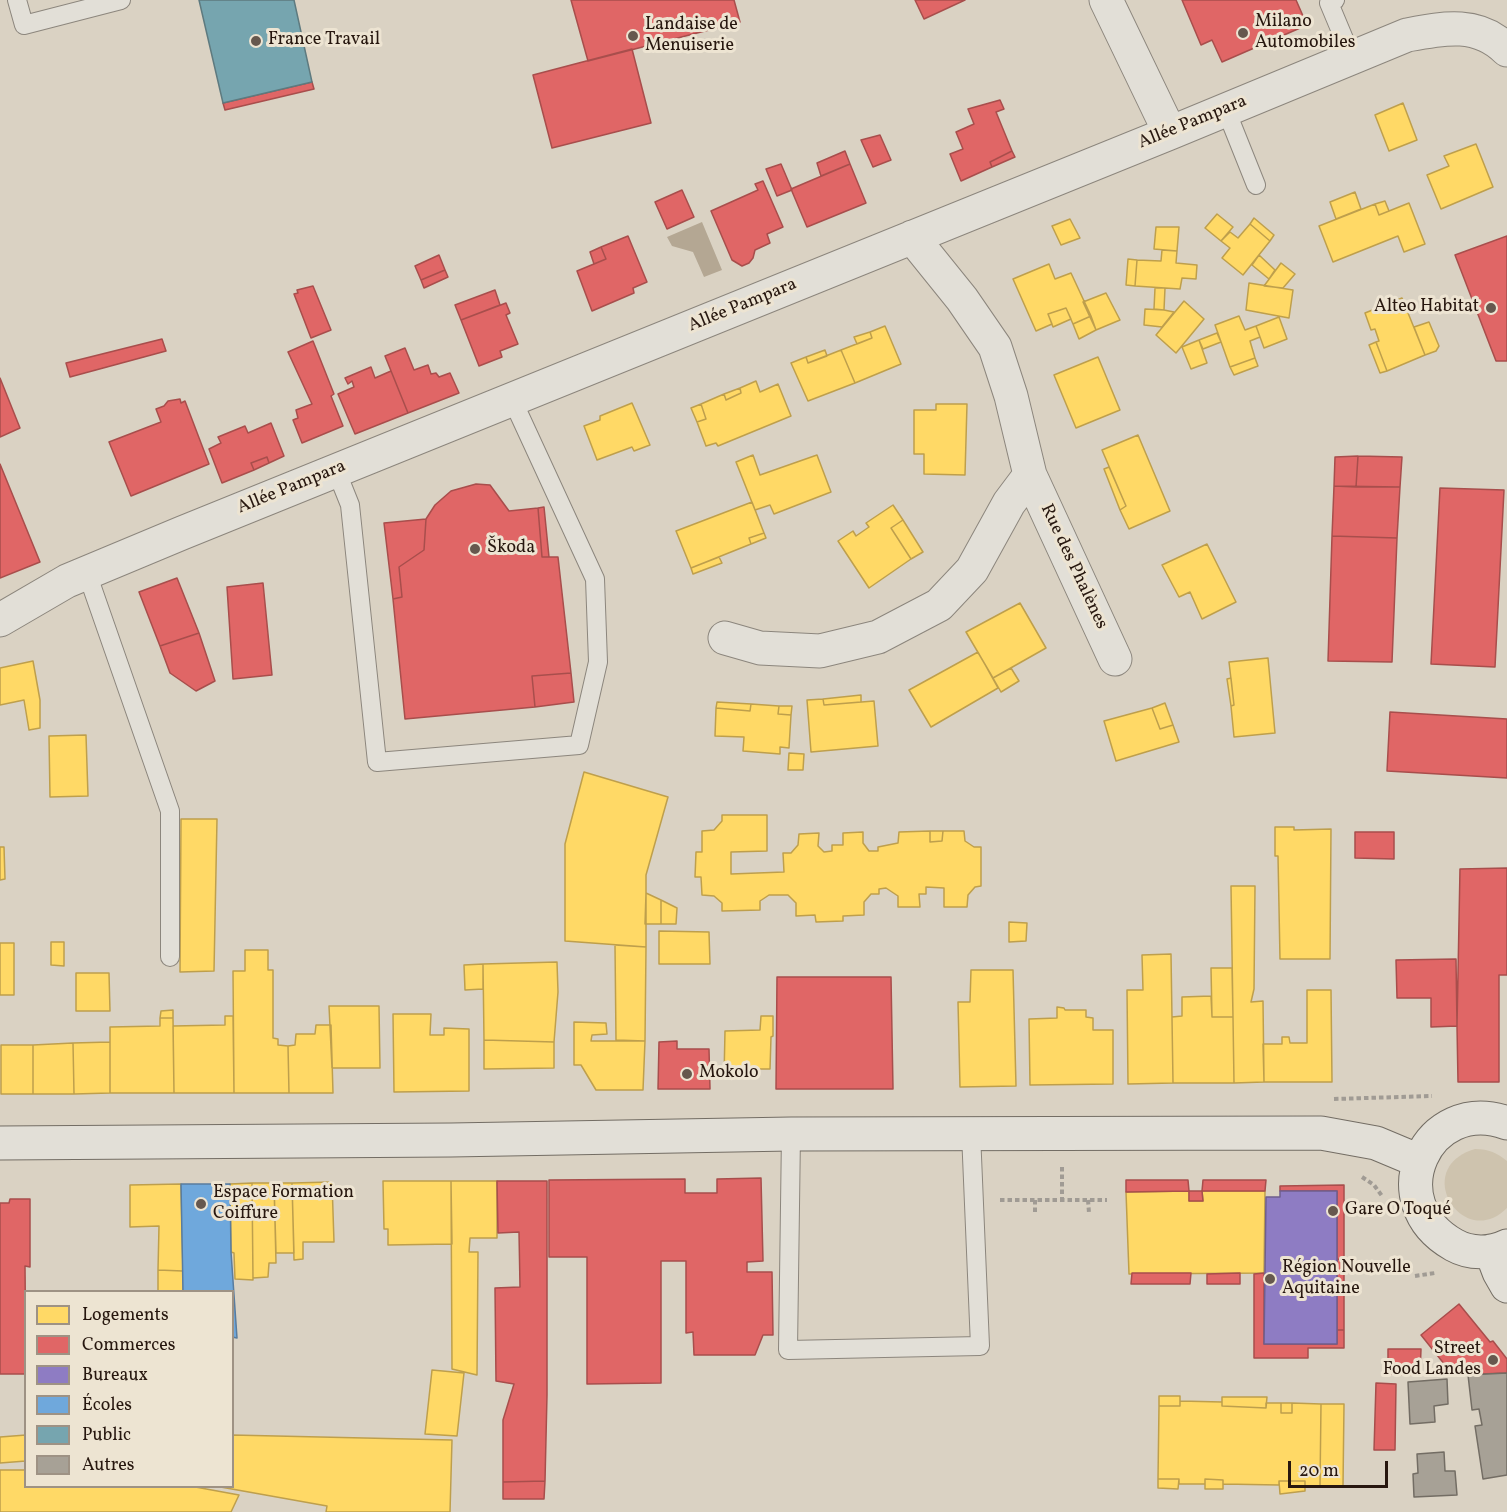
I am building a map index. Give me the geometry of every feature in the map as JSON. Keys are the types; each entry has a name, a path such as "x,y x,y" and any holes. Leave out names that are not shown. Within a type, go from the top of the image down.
{"street":[{"path":"1106,0 1170,133"},
{"name":"Allée Pampara","path":"0,620 87,573 1407,35 1433,30 1465,28 1501,44"},
{"name":"Rue des Phalènes","path":"912,237 962,299 995,347 1011,396 1030,475 1115,659"},
{"name":"Rue des Phalènes","path":"725,638 760,648 820,651 878,637 939,605 972,570 1009,503 1030,475"},
{"path":"1507,1123 1484,1118 1464,1120 1444,1129 1429,1143 1419,1161 1415,1182 1417,1203 1426,1222 1440,1238 1459,1248 1479,1252 1499,1249 1499,1272 1507,1286"},
{"path":"0,1143 791,1134 1321,1133 1376,1143 1419,1161"}],"lane":[{"path":"17,0 24,26 120,0"},
{"path":"1335,0 1329,3 1352,58"},
{"path":"1226,110 1256,185"},
{"path":"336,470 350,505 377,762 579,745 598,662 595,579 512,399"},
{"path":"87,573 170,811 170,957"},
{"path":"791,1134 788,1350 980,1346 971,1133"}],"path":[{"path":"1346,1099 1360,1098"},
{"path":"1062,1166 1062,1199"},
{"path":"1357,1174 1374,1185 1383,1197"},
{"path":"1000,1200 1107,1200"},
{"path":"1035,1200 1035,1212"},
{"path":"1088,1200 1089,1212"}],"shaded area":[{"path":"702,222 722,270 704,277 693,252 672,246 667,237"},
{"path":"1475,1149 1493,1152 1507,1161 1507,1208 1490,1219 1474,1220 1460,1214 1450,1202 1445,1188 1446,1172 1456,1159"}],"building: Logements":[{"path":"1403,103 1417,140 1389,151 1375,115"},
{"path":"1476,144 1493,187 1441,209 1427,175 1449,166 1444,156"},
{"path":"1355,192 1361,209 1336,219 1330,202"},
{"path":"1385,201 1389,211 1379,215 1375,204"},
{"path":"1409,203 1425,244 1404,252 1398,236 1333,262 1319,226 1375,204 1379,215"},
{"path":"1217,214 1233,227 1221,241 1205,228"},
{"path":"1254,218 1274,235 1270,241 1250,224"},
{"path":"1070,219 1080,238 1061,245 1052,226"},
{"path":"1250,224 1270,241 1243,275 1222,258 1230,248 1221,241 1230,232 1238,238"},
{"path":"1156,227 1179,227 1177,251 1154,249"},
{"path":"1162,250 1177,251 1176,263 1197,265 1196,279 1182,278 1180,289 1135,286 1137,260 1161,261"},
{"path":"1259,255 1275,270 1269,279 1252,265"},
{"path":"1128,259 1137,260 1135,286 1126,285"},
{"path":"1281,263 1295,274 1283,288 1264,286"},
{"path":"1049,264 1055,279 1071,273 1091,316 1073,324 1066,308 1048,314 1052,324 1036,331 1013,279"},
{"path":"1249,283 1293,290 1289,318 1246,310"},
{"path":"1155,288 1165,288 1164,310 1154,309"},
{"path":"1106,293 1120,320 1096,330 1083,302"},
{"path":"1402,298 1425,355 1387,371 1376,342 1379,341 1375,329 1371,330 1365,313"},
{"path":"1184,301 1204,319 1176,353 1156,335"},
{"path":"1066,308 1071,319 1053,327 1048,314"},
{"path":"1145,309 1174,312 1162,327 1144,325"},
{"path":"1091,316 1096,330 1079,339 1073,324"},
{"path":"1239,316 1245,330 1256,326 1260,337 1250,341 1255,358 1230,367 1215,325"},
{"path":"1279,317 1287,339 1264,348 1256,326"},
{"path":"1429,322 1439,346 1436,351 1425,355 1414,327"},
{"path":"885,326 901,364 855,383 841,350 872,338 870,332"},
{"path":"870,332 872,338 857,344 854,337"},
{"path":"1217,333 1221,342 1203,349 1199,340"},
{"path":"1199,340 1207,363 1191,369 1182,347"},
{"path":"1376,342 1387,371 1380,373 1369,345"},
{"path":"825,350 827,356 808,363 806,357"},
{"path":"841,350 855,383 808,401 791,363 806,357 808,363"},
{"path":"1098,357 1120,410 1076,428 1054,375"},
{"path":"1255,358 1258,366 1234,375 1230,367"},
{"path":"756,381 760,392 778,384 791,416 718,446 716,443 706,446 697,422 706,419 701,404 724,394 726,400 741,393 740,388"},
{"path":"740,388 741,393 726,400 724,394"},
{"path":"632,403 650,445 634,451 632,447 597,460 584,426 600,420 600,416"},
{"path":"701,404 706,419 697,422 691,408"},
{"path":"936,404 967,404 965,475 924,474 924,454 914,454 914,410 936,410"},
{"path":"1138,435 1170,511 1129,529 1120,510 1126,506 1102,450"},
{"path":"753,455 760,475 817,455 831,492 774,514 770,505 755,510 736,462"},
{"path":"1109,467 1126,506 1120,510 1104,469"},
{"path":"752,502 764,533 749,538 751,544 691,568 676,531"},
{"path":"893,505 903,520 891,528 911,559 869,588 838,541 853,531 856,536 869,527 866,523"},
{"path":"903,520 923,552 911,559 891,528"},
{"path":"764,533 766,538 751,544 749,538"},
{"path":"1207,544 1236,602 1202,619 1190,592 1179,597 1162,565"},
{"path":"719,557 722,563 693,574 691,568"},
{"path":"1020,603 1046,648 993,678 966,632"},
{"path":"978,652 998,688 931,727 909,690"},
{"path":"1268,658 1275,733 1234,737 1231,706 1234,705 1229,662"},
{"path":"33,661 40,700 40,728 29,730 24,700 0,705 0,668"},
{"path":"1011,668 1019,681 1001,692 993,678"},
{"path":"1231,678 1234,705 1231,706 1227,679"},
{"path":"861,695 861,702 824,705 823,699"},
{"path":"823,699 824,705 874,701 878,746 811,752 807,700"},
{"path":"717,702 751,704 750,711 716,708"},
{"path":"1165,703 1173,725 1160,729 1152,708"},
{"path":"751,704 779,706 778,714 791,715 789,748 780,747 780,754 743,751 744,737 715,736 716,708 750,711"},
{"path":"779,706 792,706 791,715 778,714"},
{"path":"1152,708 1160,729 1173,725 1179,742 1116,761 1104,721"},
{"path":"86,735 88,796 50,797 49,736"},
{"path":"789,753 804,754 803,770 788,770"},
{"path":"584,772 668,797 646,875 646,947 565,941 565,844"},
{"path":"722,815 767,815 767,851 731,852 731,874 784,872 783,853 791,853 798,845 799,834 819,833 818,846 824,852 832,851 832,845 843,845 843,833 863,832 863,843 869,851 878,851 878,847 898,843 899,832 930,831 930,842 942,841 943,831 964,831 965,841 974,847 981,847 981,886 975,887 968,895 967,907 944,907 944,888 926,887 926,894 919,894 920,907 898,907 898,896 886,888 879,889 879,894 871,894 864,902 864,915 843,916 843,921 816,922 815,915 796,916 796,903 788,895 769,895 760,901 760,910 722,911 722,903 714,896 702,895 701,877 695,877 696,852 702,852 702,831 714,830 722,821"},
{"path":"181,819 217,819 214,971 180,972"},
{"path":"1275,827 1294,827 1294,830 1331,829 1330,959 1280,959 1278,856 1275,856"},
{"path":"930,831 943,831 942,841 930,842"},
{"path":"0,847 4,847 5,879 0,880"},
{"path":"1231,886 1255,886 1254,989 1251,1002 1263,1001 1264,1082 1234,1083"},
{"path":"646,893 661,900 661,924 645,924"},
{"path":"661,900 677,908 676,924 661,924"},
{"path":"1009,922 1027,923 1026,941 1009,942"},
{"path":"659,931 709,932 710,964 659,964"},
{"path":"51,942 64,942 64,966 51,965"},
{"path":"0,943 14,943 14,995 0,995"},
{"path":"615,945 646,947 645,1041 616,1040"},
{"path":"245,950 268,950 268,970 273,970 273,1038 278,1039 278,1045 288,1046 289,1093 234,1093 233,971 245,971"},
{"path":"1171,954 1173,1083 1128,1084 1127,990 1143,990 1142,955"},
{"path":"557,962 558,992 554,1042 484,1040 483,964"},
{"path":"483,964 483,989 465,990 464,965"},
{"path":"1211,968 1232,968 1233,1017 1212,1017"},
{"path":"971,970 1013,970 1016,1086 960,1087 958,1002 970,1002"},
{"path":"76,973 109,973 110,1011 76,1011"},
{"path":"1307,990 1331,990 1332,1082 1264,1082 1263,1044 1282,1044 1282,1037 1289,1037 1290,1043 1307,1043"},
{"path":"1211,996 1212,1017 1233,1017 1234,1083 1173,1083 1172,1017 1182,1016 1182,997"},
{"path":"329,1006 379,1006 380,1068 332,1068"},
{"path":"1057,1007 1065,1010 1086,1010 1086,1017 1093,1018 1093,1030 1113,1030 1113,1084 1030,1085 1029,1019 1057,1018"},
{"path":"173,1010 173,1018 160,1018 161,1011"},
{"path":"393,1014 431,1014 430,1035 444,1035 444,1028 469,1029 469,1091 394,1092"},
{"path":"225,1016 233,1016 234,1093 174,1093 173,1026 225,1025"},
{"path":"761,1016 773,1016 770,1069 747,1069 747,1076 724,1077 725,1031 760,1030"},
{"path":"160,1018 173,1018 174,1093 110,1093 110,1027 160,1026"},
{"path":"574,1022 606,1023 607,1034 592,1035 591,1041 645,1041 643,1090 596,1090 581,1065 574,1065"},
{"path":"316,1025 331,1025 333,1093 289,1093 288,1046 295,1045 296,1034 315,1034"},
{"path":"484,1040 554,1042 554,1068 484,1069"},
{"path":"110,1042 110,1093 74,1094 73,1043"},
{"path":"73,1043 74,1094 33,1094 33,1045"},
{"path":"1,1045 33,1045 33,1094 1,1094"},
{"path":"383,1181 451,1181 452,1244 388,1245 388,1229 384,1229"},
{"path":"451,1181 497,1181 497,1238 470,1238 469,1252 478,1252 477,1375 452,1369"},
{"path":"332,1182 334,1242 303,1242 303,1259 294,1260 292,1183"},
{"path":"252,1183 274,1183 276,1263 269,1263 268,1277 253,1278"},
{"path":"252,1183 253,1280 235,1279 234,1253 231,1252 230,1184"},
{"path":"274,1183 292,1183 294,1253 276,1253"},
{"path":"181,1184 183,1271 158,1270 159,1226 130,1227 130,1185"},
{"path":"1189,1191 1189,1201 1203,1201 1202,1191 1265,1191 1264,1273 1129,1274 1126,1192"},
{"path":"158,1270 183,1271 183,1290 158,1290"},
{"path":"432,1370 464,1373 457,1436 425,1434"},
{"path":"1159,1396 1180,1396 1180,1406 1159,1406"},
{"path":"1222,1397 1267,1397 1266,1408 1222,1406"},
{"path":"1180,1401 1222,1402 1222,1406 1266,1408 1266,1403 1281,1403 1281,1413 1292,1413 1292,1403 1321,1404 1320,1486 1305,1486 1305,1481 1279,1481 1279,1485 1223,1484 1223,1480 1205,1479 1205,1484 1179,1484 1179,1479 1158,1479 1159,1406 1180,1406"},
{"path":"1281,1403 1292,1403 1292,1413 1281,1413"},
{"path":"1321,1404 1344,1404 1343,1486 1320,1486"},
{"path":"24,1435 24,1461 0,1463 0,1437"},
{"path":"234,1435 452,1440 450,1512 326,1512 327,1506 226,1488 234,1488"},
{"path":"0,1470 24,1470 24,1488 201,1488 239,1495 231,1512 0,1512"},
{"path":"1158,1479 1179,1479 1178,1489 1158,1488"},
{"path":"1205,1479 1223,1480 1223,1489 1205,1489"},
{"path":"1279,1481 1305,1481 1305,1491 1280,1494"}],"building: Commerces":[{"name":"Landaise de Menuiserie","path":"571,0 734,0 740,22 588,61"},
{"path":"915,0 965,0 924,19"},
{"name":"Milano Automobiles","path":"1182,0 1296,0 1307,25 1222,62 1212,40 1201,45"},
{"path":"632,49 651,123 552,148 533,75"},
{"path":"312,82 314,89 225,110 223,103"},
{"path":"1000,100 1004,109 996,112 1012,151 990,162 992,167 961,181 950,154 963,149 956,132 974,124 968,109"},
{"path":"880,135 891,160 873,167 861,140"},
{"path":"845,151 850,164 821,176 817,163"},
{"path":"1012,151 1015,157 992,167 990,162"},
{"path":"781,164 792,190 777,196 766,169"},
{"path":"850,164 866,203 807,227 791,189"},
{"path":"763,181 783,227 767,234 770,243 755,250 749,263 742,266 732,260 711,211 758,190 755,184"},
{"path":"682,190 694,217 667,229 655,202"},
{"path":"628,236 647,282 633,288 634,293 592,311 577,271 606,259 601,247"},
{"name":"Alteo Habitat","path":"1507,236 1507,361 1496,361 1455,255"},
{"path":"601,247 606,259 594,264 590,252"},
{"path":"439,255 445,270 421,280 415,266"},
{"path":"445,270 448,277 424,288 421,280"},
{"path":"313,286 331,330 311,338 294,294 298,293 297,290"},
{"path":"495,290 500,305 461,320 455,305"},
{"path":"506,303 510,313 506,315 518,344 500,351 502,357 479,366 461,320"},
{"path":"162,339 166,351 70,377 66,363"},
{"path":"313,341 334,394 331,396 343,426 302,443 293,420 298,418 296,410 312,404 288,352"},
{"path":"405,348 414,370 428,365 431,374 436,373 439,377 450,373 459,393 408,413 385,356"},
{"path":"371,367 375,378 391,371 408,413 355,434 338,394 354,387 352,381 348,384 345,378"},
{"path":"0,378 20,428 0,437"},
{"path":"180,399 181,403 185,401 209,464 131,496 109,442 161,422 156,409 164,406 168,401"},
{"path":"271,423 284,456 269,463 267,457 251,463 254,470 222,483 209,449 221,443 218,437 245,426 248,433"},
{"path":"1358,456 1402,457 1400,487 1356,487"},
{"path":"1358,456 1356,487 1334,486 1335,457"},
{"path":"267,457 269,463 254,470 251,463"},
{"path":"0,464 40,562 0,578"},
{"path":"476,484 490,485 509,511 538,508 542,557 558,557 571,673 532,676 535,707 405,719 393,599 402,597 399,567 424,550 426,519 435,505 451,491"},
{"path":"1334,486 1400,487 1397,538 1332,536"},
{"path":"1440,488 1504,490 1495,667 1431,664"},
{"path":"544,507 549,557 542,557 538,508"},
{"path":"426,519 424,550 399,567 402,597 393,599 384,523"},
{"path":"1332,536 1397,538 1392,662 1328,661"},
{"path":"177,578 199,633 160,646 139,592"},
{"path":"263,583 272,675 233,679 227,587"},
{"path":"199,633 215,681 196,691 170,673 160,646"},
{"path":"571,673 574,702 535,707 532,676"},
{"path":"1390,712 1507,719 1507,778 1387,771"},
{"path":"1355,832 1394,832 1394,859 1355,858"},
{"path":"1507,868 1507,975 1499,975 1499,1082 1458,1082 1460,869"},
{"path":"1456,959 1457,1026 1431,1027 1431,998 1397,998 1396,960"},
{"path":"777,977 891,977 893,1089 776,1089"},
{"path":"677,1041 677,1049 709,1049 710,1089 658,1089 659,1042"},
{"path":"761,1178 763,1261 747,1262 747,1272 772,1272 773,1335 763,1335 755,1355 694,1355 693,1332 686,1333 686,1261 661,1261 661,1383 587,1384 587,1257 549,1257 549,1180 685,1179 685,1193 717,1193 717,1179"},
{"path":"1126,1180 1188,1180 1189,1191 1126,1192"},
{"path":"1203,1180 1266,1180 1265,1191 1202,1191"},
{"path":"497,1181 547,1181 545,1481 503,1482 503,1420 514,1384 496,1381 495,1288 520,1287 519,1232 498,1233"},
{"path":"1344,1185 1344,1260 1337,1259 1337,1191 1280,1191 1280,1186"},
{"path":"1189,1191 1202,1191 1203,1201 1189,1201"},
{"path":"10,1199 30,1199 30,1267 25,1266 24,1290 24,1374 0,1374 0,1203 9,1203"},
{"path":"1337,1259 1344,1260 1344,1288 1337,1288"},
{"path":"1132,1273 1191,1273 1190,1284 1131,1284"},
{"path":"1240,1273 1240,1284 1207,1284 1207,1274"},
{"path":"1264,1273 1264,1344 1337,1344 1337,1330 1344,1330 1344,1348 1308,1348 1308,1358 1254,1358 1254,1274"},
{"path":"1337,1288 1344,1288 1344,1330 1337,1330"},
{"path":"1459,1304 1507,1359 1507,1373 1453,1375 1421,1335"},
{"path":"1388,1349 1421,1349 1420,1375 1388,1374"},
{"path":"1376,1383 1396,1384 1395,1450 1374,1450"},
{"path":"545,1481 544,1499 503,1499 503,1482"}],"building: Bureaux":[{"path":"1280,1191 1337,1191 1337,1344 1264,1344 1266,1197 1280,1197"}],"building: Écoles":[{"path":"181,1184 230,1184 234,1290 183,1290"},
{"path":"234,1295 237,1338 234,1337"}],"building: Public":[{"name":"France Travail","path":"199,0 294,0 312,82 223,103"}],"building: Autres":[{"path":"1507,1373 1507,1475 1483,1479 1475,1426 1482,1425 1479,1409 1472,1410 1468,1375"},
{"path":"1447,1379 1448,1404 1434,1406 1435,1422 1410,1424 1408,1382"},
{"path":"1444,1452 1445,1471 1455,1471 1457,1495 1414,1497 1413,1474 1418,1473 1417,1454"}],"place":[{"name":"Milano Automobiles","path":"1243,33"},
{"name":"Landaise de Menuiserie","path":"633,36"},
{"name":"France Travail","path":"256,41"},
{"name":"Alteo Habitat","path":"1491,308"},
{"name":"Škoda","path":"475,549"},
{"name":"Mokolo","path":"687,1074"},
{"name":"Espace Formation Coiffure","path":"201,1204"},
{"name":"Gare O Toqué","path":"1333,1211"},
{"name":"Région Nouvelle Aquitaine","path":"1270,1279"},
{"name":"Street Food Landes","path":"1493,1360"}]}
